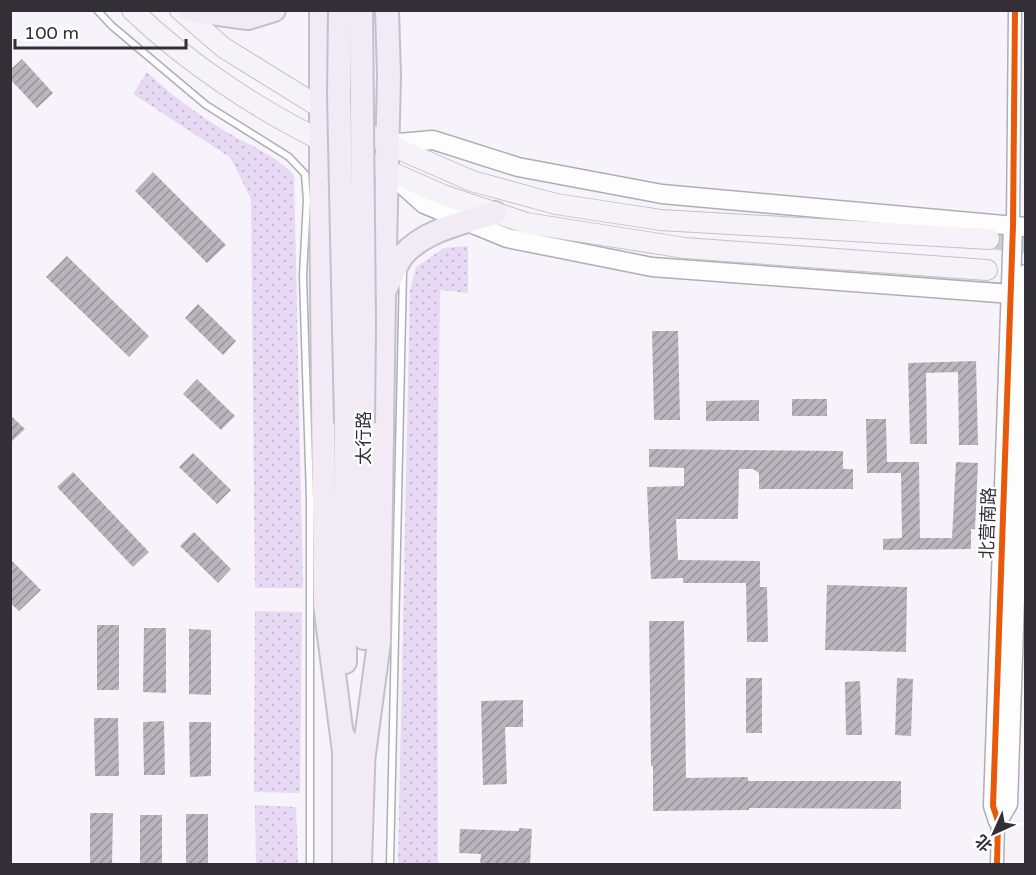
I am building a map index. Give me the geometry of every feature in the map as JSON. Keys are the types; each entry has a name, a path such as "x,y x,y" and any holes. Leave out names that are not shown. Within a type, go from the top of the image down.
{"highway":[{"path":"189,10 248,18 270,12"},
{"path":"321,10 326,604 354,753"},
{"name":"太行路","path":"340,10 339,94 355,423 354,753 360,864"},
{"name":"太行路","path":"355,423 364,325 361,10"},
{"path":"354,753 379,642 389,75 387,10"},
{"path":"384,292 403,255 422,240 448,227 495,213"},
{"name":"太行路","path":"344,864 354,753"}],"main road":[{"path":"132,10 210,74 266,111 321,140 443,195 526,223 685,248 987,270"},
{"path":"180,10 224,48 321,108 387,144 472,181 556,204 661,220 989,239"},
{"path":"387,144 433,140 518,167 662,194 1020,226"},
{"path":"386,170 424,204 507,238 652,267 1020,294"},
{"name":"北营南路","path":"998,821 993,806 1020,294 1020,226"},
{"name":"北营南路","path":"1020,294 1026,274"}],"street":[{"path":"1015,10 1020,226"},
{"path":"997,864 998,821"}],"lane":[{"path":"97,10 112,26 206,105 289,157 305,174 307,200 303,276 310,498 310,864"},
{"path":"227,10 270,12"},
{"path":"390,864 403,255"}],"shaded area":[{"path":"147,72 191,109 278,161 294,175 303,588 255,588 251,199 231,158 133,94"},
{"path":"468,246 468,293 440,290 437,539 438,864 398,864 410,290 416,267 444,248"},
{"path":"255,611 302,612 300,793 254,792"},
{"path":"255,805 296,807 298,864 256,864"}],"building":[{"path":"22,59 53,93 37,108 10,79 10,70"},
{"path":"153,172 226,245 207,263 135,191"},
{"path":"67,256 149,336 129,357 46,277"},
{"path":"198,304 236,341 223,355 185,318"},
{"path":"652,331 678,331 680,420 654,420"},
{"path":"976,361 978,445 959,445 958,372 926,373 927,444 910,444 908,363"},
{"path":"197,379 235,416 221,430 183,394"},
{"path":"792,399 827,399 827,416 792,416"},
{"path":"759,400 759,421 706,421 706,401"},
{"path":"10,415 25,429 10,443"},
{"path":"866,419 886,419 887,462 919,462 920,538 952,538 956,462 978,463 975,529 971,529 971,549 883,550 883,539 902,538 901,473 867,473"},
{"path":"649,449 843,451 843,469 853,469 853,489 759,489 759,473 753,469 739,469 738,519 676,519 678,560 760,561 760,587 767,587 768,642 747,642 746,583 683,583 683,578 651,579 647,487 684,486 684,468 649,467"},
{"path":"193,453 231,490 217,504 179,467"},
{"path":"73,472 149,552 133,567 57,487"},
{"path":"194,532 231,569 218,583 180,546"},
{"path":"10,559 41,590 19,611 10,603"},
{"path":"827,585 907,587 906,652 825,650"},
{"path":"649,621 684,621 686,778 748,777 748,781 901,781 901,809 749,808 749,810 653,811"},
{"path":"97,625 119,625 119,690 97,690"},
{"path":"144,628 166,628 166,693 143,692"},
{"path":"189,629 211,630 211,695 189,694"},
{"path":"746,678 762,678 762,733 746,733"},
{"path":"897,678 913,679 911,736 895,735"},
{"path":"860,681 862,735 846,735 845,682"},
{"path":"523,700 523,727 505,727 507,784 483,785 481,701"},
{"path":"94,718 118,718 119,776 95,776"},
{"path":"164,721 165,775 144,775 143,722"},
{"path":"189,722 211,722 211,776 190,777"},
{"path":"90,813 113,813 112,864 90,864"},
{"path":"186,814 208,814 208,864 186,864"},
{"path":"140,815 162,815 162,864 140,864"},
{"path":"519,828 532,829 530,864 480,864 481,854 459,853 460,829 519,831"}],"tunnel":[{"path":"989,239 1026,243"}],"cycle path":[{"path":"997,864 998,821 993,806 1013,226 1015,10"}]}
